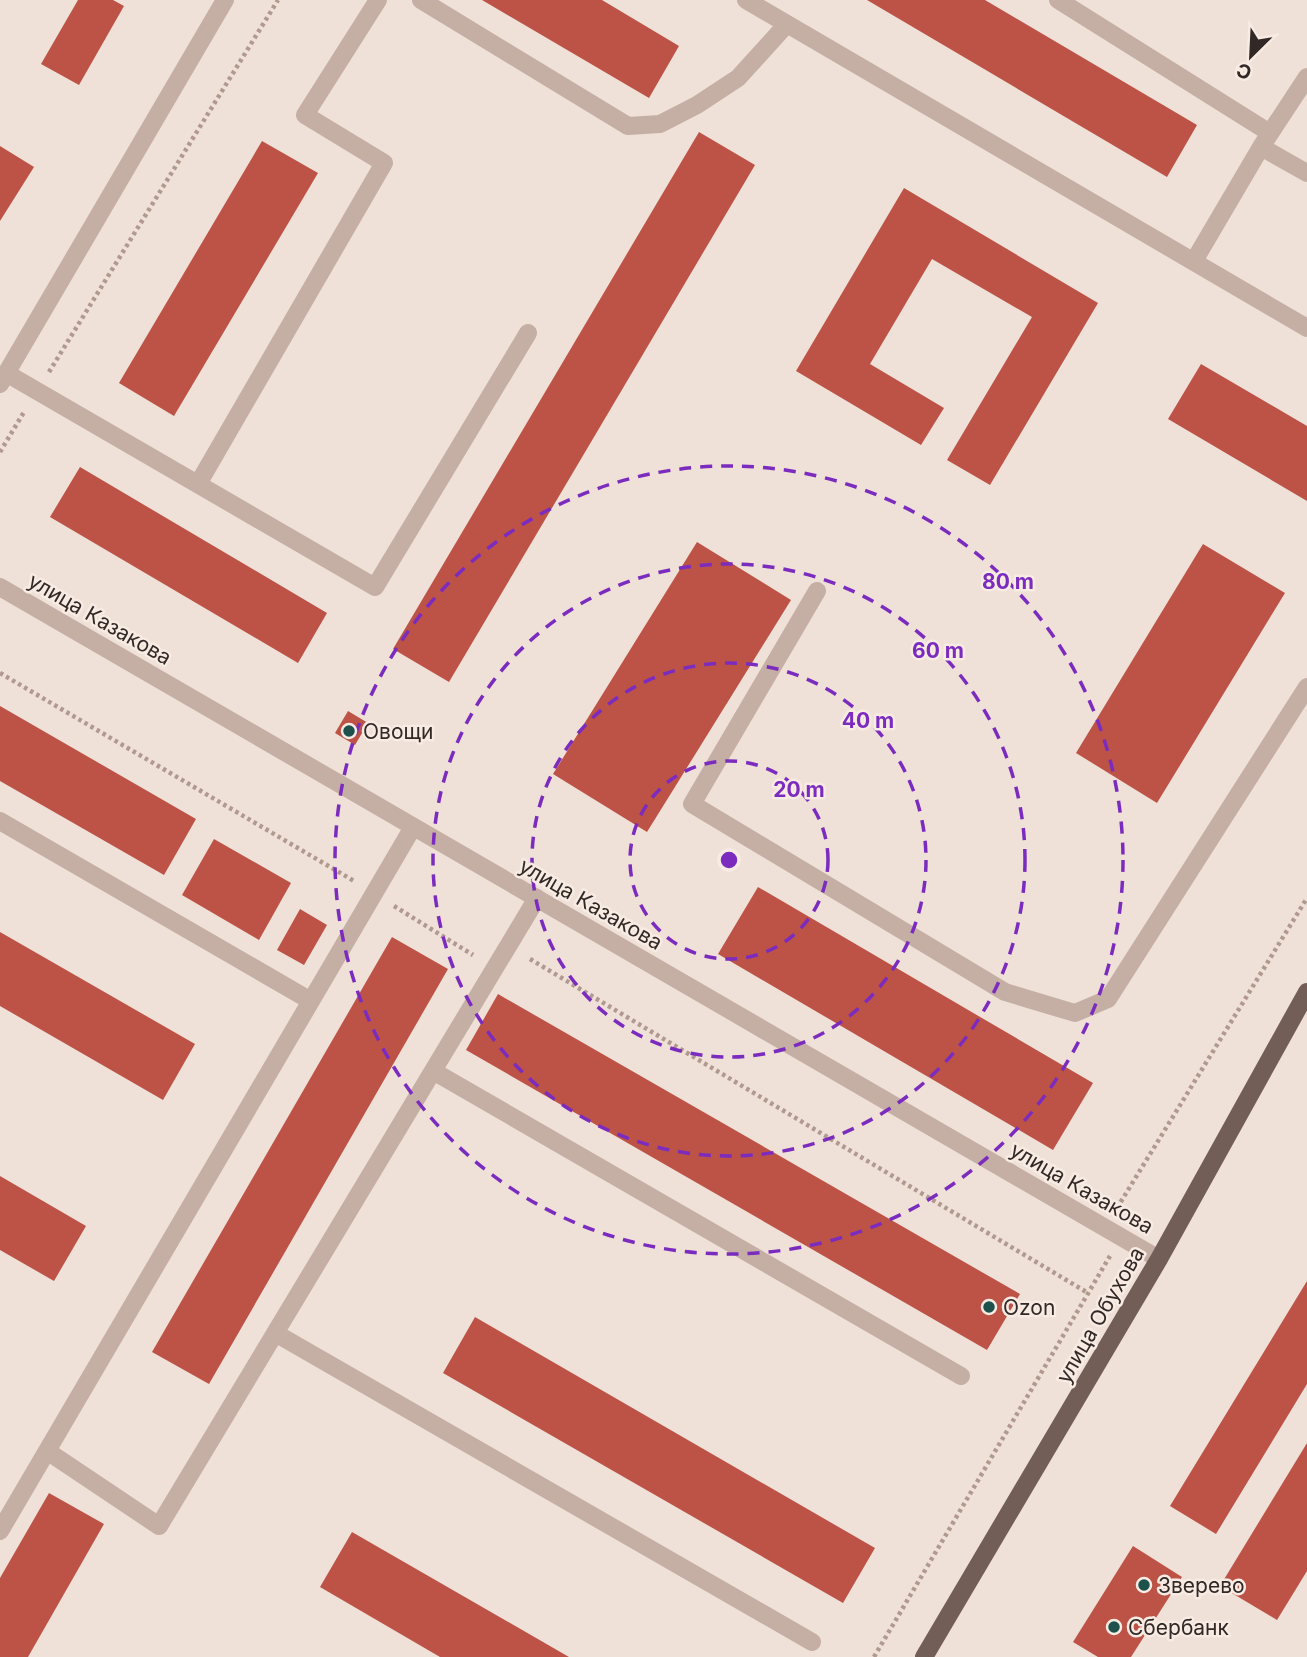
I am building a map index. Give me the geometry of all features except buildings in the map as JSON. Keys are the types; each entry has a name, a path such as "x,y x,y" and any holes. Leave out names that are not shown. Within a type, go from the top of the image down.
{"main road":[{"name":"улица Обухова","path":"924,1657 1159,1259 1307,992"}],"street":[{"path":"225,0 3,378 38,391 375,587 528,333"},
{"path":"198,484 384,163 305,115 378,0"},
{"path":"421,0 628,126 660,124 697,105 738,78 787,24"},
{"path":"746,0 1307,328"},
{"path":"1058,0 1266,140 1307,173"},
{"path":"1194,261 1307,76"},
{"name":"улица Казакова","path":"0,587 1159,1259"},
{"path":"817,591 692,804 1005,992 1075,1013 1108,999 1307,687"},
{"path":"0,821 311,1001"},
{"path":"0,1531 413,827"},
{"path":"47,1451 159,1526 537,898"},
{"path":"433,1071 961,1376"},
{"path":"275,1333 812,1642"}],"path":[{"path":"0,452 278,0"},
{"path":"0,673 374,893 494,969"},
{"path":"874,1657 1088,1293 1113,1232 1307,898"},
{"path":"508,946 1088,1293"}],"place":[{"name":"Овощи","path":"349,731"},
{"name":"Ozon","path":"989,1307"},
{"name":"Зверево","path":"1144,1585"},
{"name":"Сбербанк","path":"1114,1627"}]}
